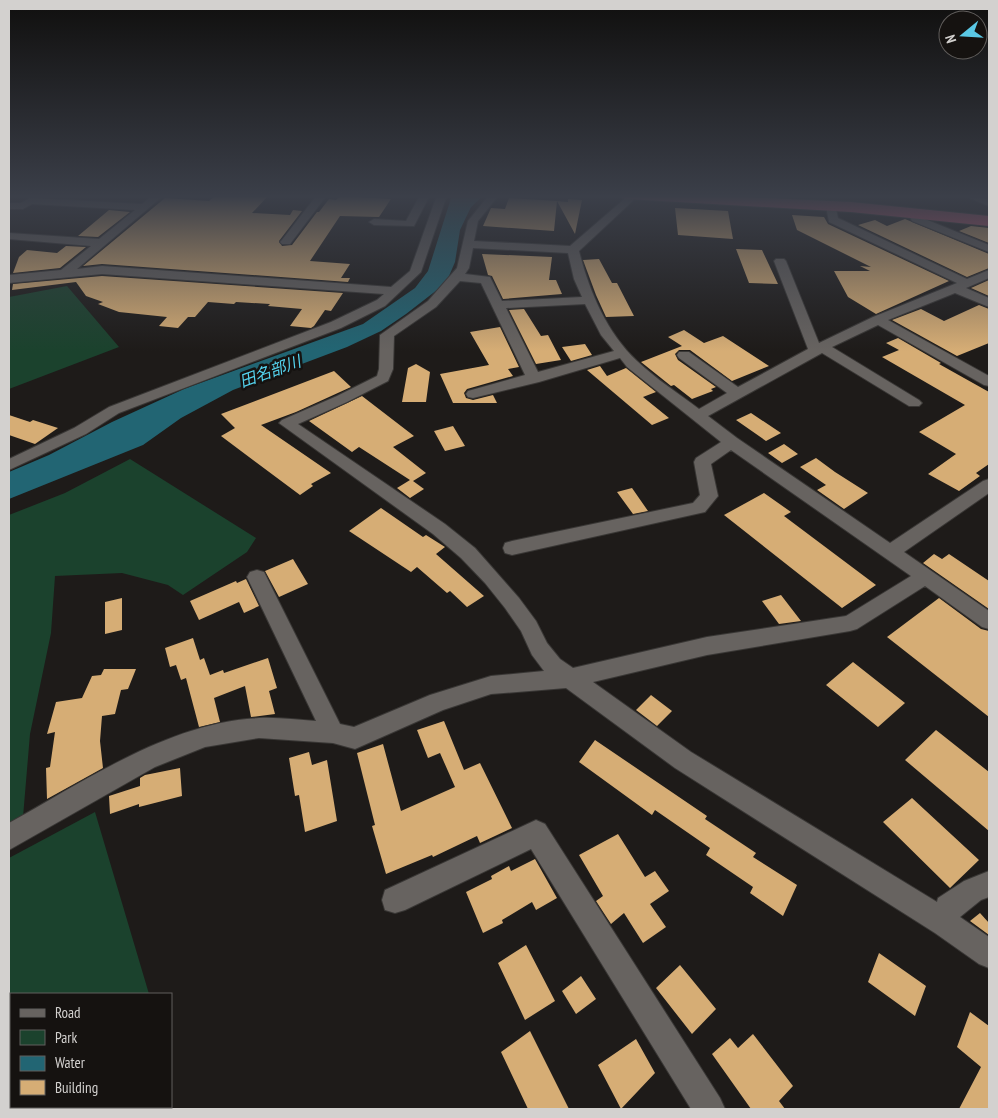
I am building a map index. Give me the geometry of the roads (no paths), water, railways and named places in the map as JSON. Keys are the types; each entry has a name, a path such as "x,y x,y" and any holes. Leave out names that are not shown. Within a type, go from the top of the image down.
{"street":[{"path":"65,272 97,247"},
{"path":"9,465 80,431 114,410 362,313 382,303 414,272 423,247"},
{"path":"467,247 463,268 458,277 432,304 387,336 386,370 383,378 286,423 439,529 468,553 492,578 529,626 538,649 552,664 683,760 945,923 989,954"},
{"path":"524,247 573,250 576,247"},
{"path":"887,247 961,285 989,303"},
{"path":"573,250 580,279 608,335 632,364 732,442 989,621"},
{"path":"780,261 818,349 914,403"},
{"path":"9,279 65,272 102,270 396,291"},
{"path":"697,416 818,349 878,320 989,274"},
{"path":"458,277 486,280 534,379"},
{"path":"497,305 590,300"},
{"path":"878,320 989,382"},
{"path":"474,394 624,353"},
{"path":"684,355 738,394"},
{"path":"512,548 699,508 709,496 702,462 732,442"},
{"path":"888,552 989,485"},
{"path":"257,577 333,733"},
{"path":"9,838 147,759 204,737 259,728 333,733 355,738 438,702 491,685 571,678 707,646 850,623 925,577"},
{"path":"395,900 536,833 710,1109"},
{"path":"945,923 948,908 972,890 989,884"}],"water":[{"name":"田名部川","path":"436,247 457,247 455,262 446,283 381,331 347,347 233,390 181,418 143,445 9,499 9,472 49,455 112,422 184,389 363,324 415,288 428,271"}]}
